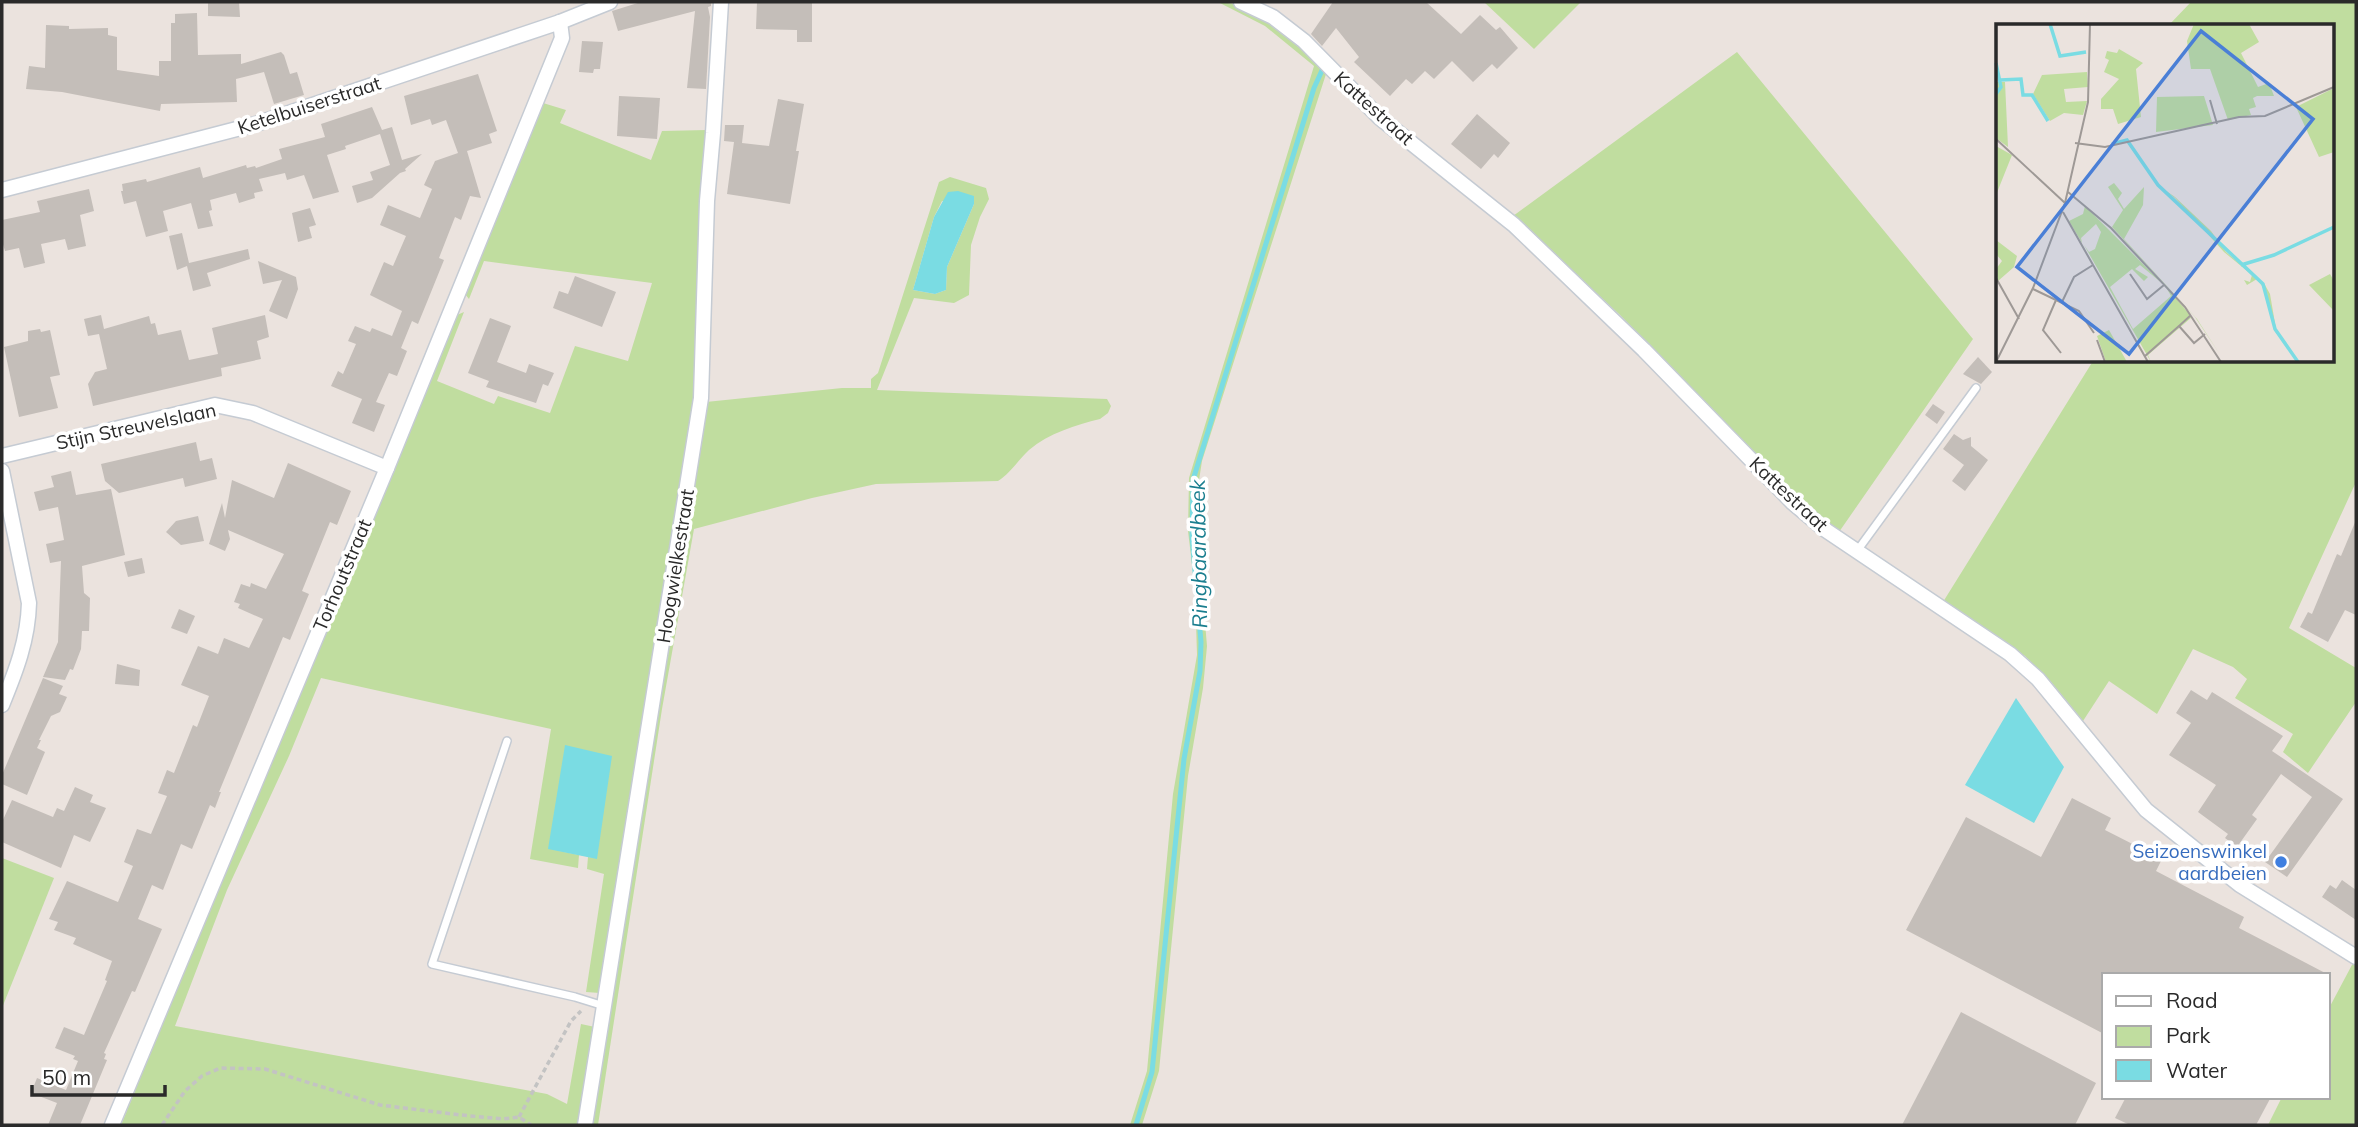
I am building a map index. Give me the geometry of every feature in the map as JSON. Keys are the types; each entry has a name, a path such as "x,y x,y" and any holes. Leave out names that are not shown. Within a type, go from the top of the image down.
{"street":[{"name":"Ketelbuiserstraat","path":"2,190 256,124 560,22 610,2"},
{"name":"Hoogwielkestraat","path":"585,1125 598,1004 701,398 707,201 721,2"},
{"name":"Kattestraat","path":"1241,2 1273,18 1304,41 1380,118 1514,225 1644,350 1793,503 1824,529 2010,654 2029,670 2146,810 2240,885 2356,957"},
{"name":"Torhoutstraat","path":"112,1125 387,468 562,38 560,22"},
{"name":"Stijn Streuvelslaan","path":"2,456 215,405 253,413 387,468"},
{"path":"2,471 29,603 22,656 2,705"}],"lane":[{"path":"1857,551 1976,388"},
{"path":"507,741 432,964 598,1004"}],"path":[{"path":"519,1117 572,1021 598,1004"},
{"path":"162,1125 185,1091 202,1076 220,1068 265,1069 380,1105 503,1119 519,1117 531,1125"}],"green space":[{"path":"1218,2 1248,9 1263,17 1292,39 1326,74 1202,461 1197,493 1207,646 1203,688 1188,776 1159,1071 1142,1125 1130,1125 1147,1071 1173,794 1197,655 1195,589 1188,531 1189,478 1314,66 1265,26"},
{"path":"1484,2 1581,2 1534,49"},
{"path":"2191,2 2356,2 2356,482 2289,628 2356,668 2356,702 2308,773 2283,752 2293,734 2235,698 2247,679 2233,667 2193,649 2157,714 2109,681 2083,721 2025,656 1943,602 2092,362 2334,362 2334,24 2170,24"},
{"path":"1737,52 1973,339 1839,532 1750,450 1620,315 1513,216"},
{"path":"543,103 566,110 560,123 651,160 662,131 707,130 697,379 600,993 586,992 604,874 587,869 588,857 597,858 549,849 579,855 578,868 530,859 551,729 321,678 289,756 227,890 175,1026 547,1094 567,1104 581,1024 595,1027 579,1125 121,1125 428,376 432,378 457,315 464,312 437,381 494,404 498,396 550,413 575,346 628,361 652,283 484,261 469,299 465,294"},
{"path":"950,177 986,188 989,199 971,245 969,295 954,303 914,298 877,390 1107,399 1111,406 1108,413 1100,419 1063,430 1037,444 998,481 876,484 694,529 662,709 598,1125 589,1125 706,402 842,388 871,388 871,379 878,373 939,182","holes":["942,201 974,204 947,267 946,290 935,294 913,290 934,217"]},
{"path":"2,858 54,878 2,1008"},
{"path":"2353,963 2356,965 2356,1125 2268,1125 2281,1099 2330,1099 2330,1006"}],"water":[{"path":"958,191 974,196 974,204 947,267 946,290 935,294 913,290 934,217 948,192"},
{"path":"2016,698 2064,767 2034,823 1965,785"},
{"path":"565,745 612,756 597,859 548,849"}],"building":[{"path":"208,2 239,2 240,17 208,16"},
{"path":"641,2 711,2 708,7 710,17 706,89 687,88 695,11 618,31 612,11"},
{"path":"757,2 812,2 812,42 797,42 797,30 756,29"},
{"path":"1333,2 1426,2 1461,34 1480,15 1496,30 1500,27 1518,48 1497,69 1492,64 1473,82 1452,61 1434,79 1425,71 1412,84 1406,79 1390,96 1354,62 1359,57 1336,28 1322,46 1311,34"},
{"path":"197,13 198,55 241,54 241,64 281,52 290,74 297,72 304,95 274,104 264,72 236,79 237,102 161,104 160,111 62,92 26,89 29,66 45,68 46,25 69,26 69,29 108,28 108,35 117,37 117,70 159,76 159,61 171,61 171,23 175,23 175,14"},
{"path":"582,41 603,42 600,69 594,69 593,73 579,72"},
{"path":"478,74 497,131 489,134 492,143 467,151 481,198 470,196 461,220 455,217 439,258 444,260 418,324 412,321 401,348 407,351 397,376 389,373 376,402 385,405 374,432 352,423 362,399 331,386 338,371 343,374 356,344 348,341 355,326 370,332 372,328 392,336 402,311 370,295 384,262 393,266 406,236 380,225 388,205 420,218 432,189 424,185 435,161 458,153 446,120 432,125 430,119 411,125 404,96"},
{"path":"619,96 660,98 657,139 617,136"},
{"path":"778,99 804,104 790,204 727,194 734,142 724,141 725,125 744,125 742,143 769,146"},
{"path":"372,107 382,130 392,127 402,160 422,154 406,171 400,173 372,198 357,203 352,186 373,180 370,172 390,165 380,134 327,155 339,192 313,199 304,175 287,180 285,173 259,179 263,191 254,193 255,198 239,203 236,193 210,200 212,210 209,211 213,226 198,229 191,203 163,211 168,231 146,237 136,201 124,204 122,184 146,179 147,182 200,167 203,178 246,165 247,168 256,168 282,159 279,149 325,137 321,124"},
{"path":"1477,114 1510,143 1498,158 1494,154 1481,169 1451,144"},
{"path":"89,189 94,211 80,215 86,246 68,250 65,239 41,244 45,263 24,268 19,248 5,251 2,220 40,212 37,201"},
{"path":"310,208 316,225 309,227 312,238 298,242 292,213"},
{"path":"182,233 189,263 248,249 250,259 207,273 211,286 193,291 187,266 177,270 169,236"},
{"path":"258,261 296,277 298,289 287,319 269,311 282,280 263,284"},
{"path":"575,276 616,292 602,327 553,308 559,291 568,294"},
{"path":"101,315 104,329 149,316 151,324 155,323 158,335 181,330 189,360 218,354 212,328 265,315 269,337 257,341 261,359 221,368 222,376 93,406 88,384 95,372 107,369 99,334 88,336 84,319"},
{"path":"490,318 511,326 497,362 526,373 529,364 554,373 548,386 543,384 536,403 486,387 489,381 468,373"},
{"path":"40,329 41,332 50,330 60,375 50,377 58,408 19,417 4,347 28,341 28,331"},
{"path":"1978,357 1992,372 1981,384 1963,374"},
{"path":"1933,404 1945,412 1937,424 1925,415"},
{"path":"1954,434 1963,440 1971,437 1971,446 1988,460 1965,491 1952,481 1964,465 1943,449"},
{"path":"196,442 200,461 212,458 217,479 185,487 183,478 119,493 105,481 101,464"},
{"path":"288,463 351,491 337,525 330,522 302,591 309,594 290,640 283,637 219,792 215,808 210,805 192,849 181,844 163,890 152,885 138,919 162,929 135,992 132,991 104,1053 104,1059 107,1060 80,1125 48,1125 57,1103 31,1093 37,1078 66,1090 78,1061 73,1059 75,1056 55,1048 64,1027 84,1035 107,981 105,980 112,961 73,944 76,938 54,930 58,922 49,919 67,881 118,902 133,866 124,862 137,829 151,834 167,796 158,793 167,770 174,773 193,725 197,727 209,696 181,685 198,646 218,654 224,638 249,648 263,619 238,608 240,604 234,602 241,584 250,587 251,583 266,589 284,554 228,530 230,539 225,551 209,544 222,503 225,518 232,480 274,498"},
{"path":"71,471 76,495 111,489 125,555 82,566 84,593 90,598 89,631 82,631 81,649 73,670 70,669 65,680 43,677 58,642 61,561 50,563 46,544 64,540 58,507 39,511 34,492 54,487 51,476"},
{"path":"198,516 204,541 181,545 166,532 176,521"},
{"path":"2356,520 2356,615 2345,610 2328,642 2300,627 2308,612 2312,614 2337,554 2341,556"},
{"path":"142,558 145,573 128,577 124,562"},
{"path":"179,609 195,616 187,634 171,628"},
{"path":"117,664 140,670 139,686 115,684"},
{"path":"43,678 63,686 59,694 67,697 60,712 51,716 39,740 37,748 45,752 27,795 2,784 2,775"},
{"path":"2191,690 2207,700 2212,692 2283,736 2272,751 2343,799 2287,877 2265,862 2312,797 2281,774 2252,815 2257,819 2237,847 2225,838 2228,834 2198,812 2216,785 2169,755 2191,723 2176,713"},
{"path":"75,787 93,795 90,802 106,808 90,842 74,835 61,868 2,842 2,822 12,800 53,817 57,808 64,811"},
{"path":"2072,798 2111,818 2105,830 2162,859 2156,871 2244,917 2239,928 2325,973 2102,973 2102,1033 1906,930 1966,817 2041,857"},
{"path":"2342,880 2356,890 2356,920 2322,897 2330,885 2336,889"},
{"path":"1961,1012 2096,1083 2075,1125 1902,1125"},
{"path":"2125,1099 2270,1099 2256,1125 2130,1125 2115,1118"}],"waterway":[{"name":"Ringbaardbeek","path":"1136,1125 1152,1072 1184,759 1200,671 1201,642 1192,536 1193,480 1314,88 1324,66 1322,64"}],"place":[{"name":"Seizoenswinkel aardbeien","path":"2281,862"}]}
